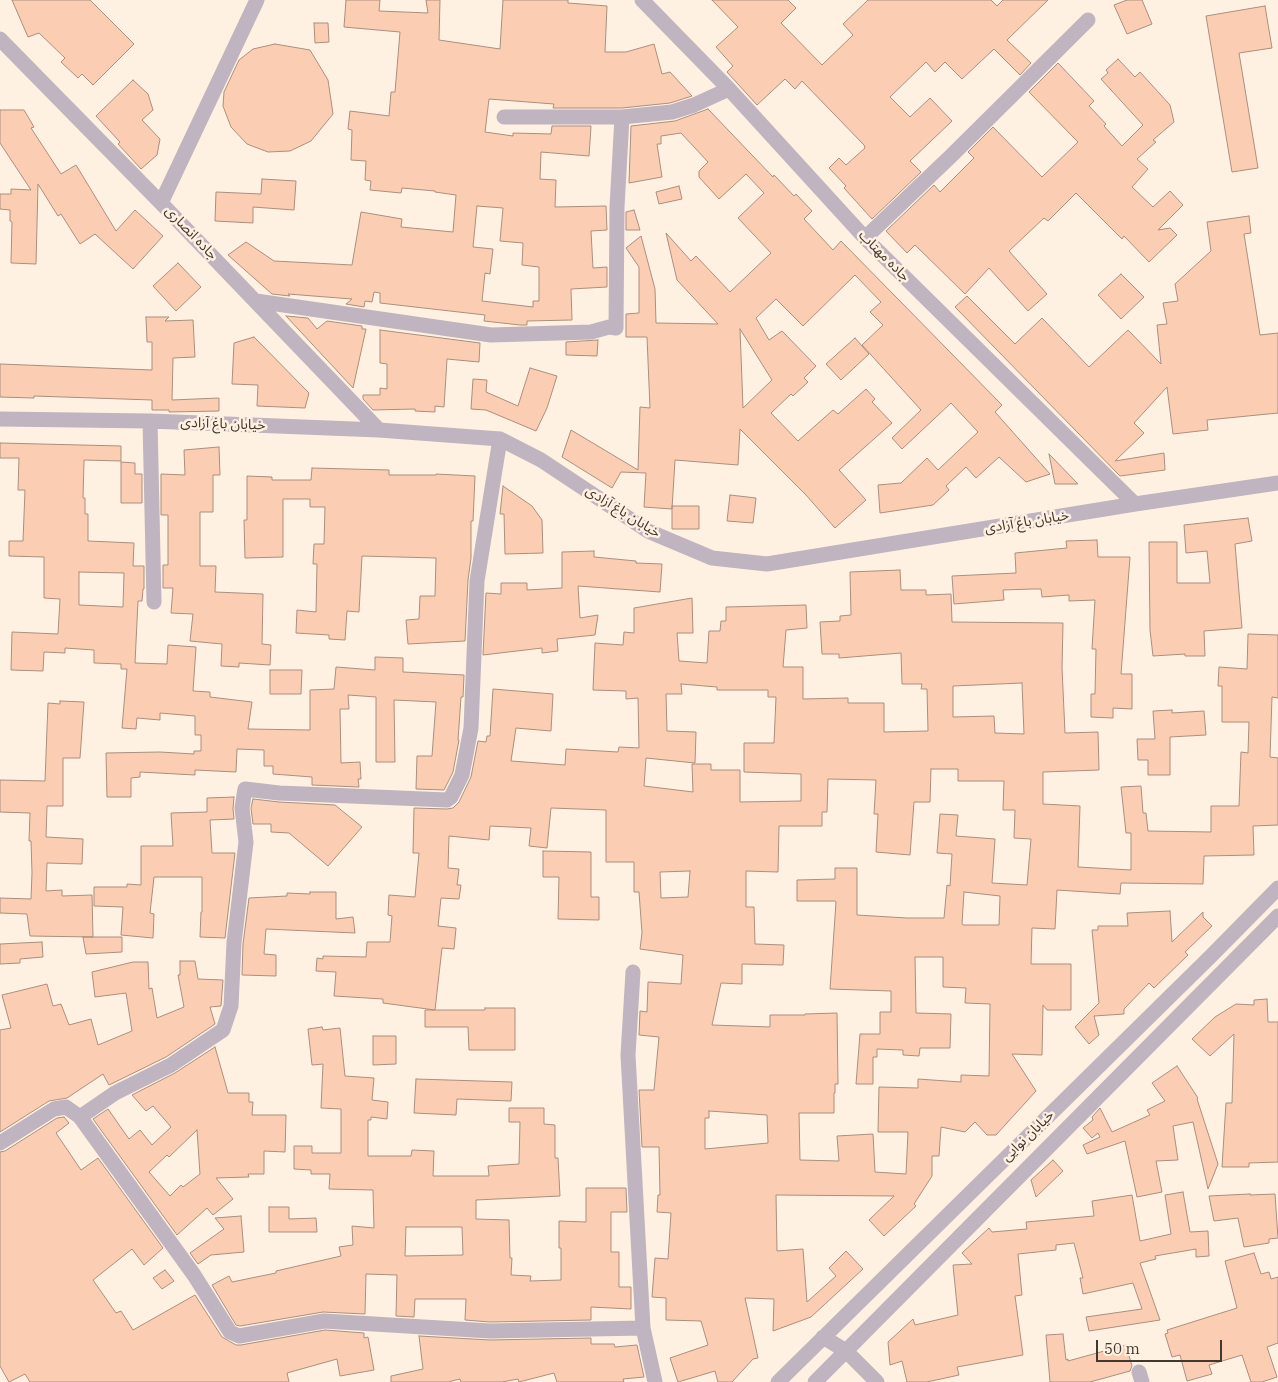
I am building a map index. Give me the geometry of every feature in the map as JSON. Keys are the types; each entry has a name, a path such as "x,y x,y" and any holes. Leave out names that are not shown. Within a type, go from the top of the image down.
{"street":[{"path":"161,203 257,0"},
{"name":"جاده مهتاب","path":"642,0 729,89 865,238 1136,504"},
{"path":"865,238 1088,20"},
{"name":"جاده انصاری","path":"0,39 379,430"},
{"path":"504,117 622,117 672,112 694,105 729,89"},
{"path":"256,301 491,335 592,332 610,327 616,328 617,207 622,117"},
{"name":"خیابان باغ آزادی","path":"0,419 379,430 500,439 541,460 648,531 712,558 767,564 1278,483"},
{"path":"150,422 154,602"},
{"path":"80,1117 115,1093 171,1064 223,1030 231,1006 234,943 246,842 242,808 244,789 279,793 447,800 451,797 462,776 471,728 477,581 500,439"},
{"name":"خیابان نوایی","path":"778,1382 1212,956 1278,888"},
{"name":"خیابان نوایی","path":"815,1382 1278,916"},
{"path":"633,972 628,1055 643,1328 654,1382"},
{"path":"0,1143 54,1109 66,1107 80,1117 194,1275 230,1332 239,1336 324,1322 490,1331 643,1328"},
{"path":"823,1337 846,1351 878,1382"}],"building":[{"path":"12,0 90,0 134,44 93,85 82,74 78,78 61,62 65,58 39,33 28,37"},
{"path":"346,0 380,0 379,11 428,13 426,0 440,0 439,40 500,49 503,0 568,0 568,3 607,6 605,52 626,52 654,44 662,74 670,72 692,96 670,103 622,108 553,108 554,104 489,99 485,132 513,136 513,133 551,134 552,126 591,126 589,156 541,152 540,179 556,180 555,207 606,206 607,230 591,231 593,268 607,267 607,287 571,289 572,320 527,321 527,325 484,321 485,315 380,303 380,293 374,292 372,302 365,301 364,307 346,304 352,299 272,294 228,255 246,242 274,261 352,265 361,212 402,219 401,227 453,232 456,195 402,188 401,193 370,190 371,181 365,180 366,161 351,160 352,130 348,129 350,111 389,116 391,92 395,92 400,32 344,27","holes":["477,206 503,208 500,241 523,243 522,265 539,267 539,301 533,301 533,307 482,301 485,273 490,274 493,249 473,247"]},
{"path":"712,0 788,0 796,8 781,23 822,65 853,35 843,24 868,0 991,0 997,6 1003,0 1048,0 1007,40 1031,63 1020,75 994,49 962,79 945,62 935,72 926,62 890,97 910,117 930,98 952,121 910,161 921,172 872,219 829,168 839,158 846,165 865,148 864,145 802,81 795,89 785,79 757,105 727,72 733,66 716,47 738,27"},
{"path":"1127,0 1142,0 1152,24 1127,34 1114,5"},
{"path":"1265,6 1272,48 1239,53 1258,168 1232,172 1206,16"},
{"path":"314,23 328,23 329,42 315,43"},
{"path":"275,44 310,50 328,80 333,114 311,141 290,151 268,152 247,144 231,127 223,106 224,92 239,60 253,49"},
{"path":"1118,59 1135,77 1140,72 1170,105 1174,122 1153,140 1156,142 1137,159 1148,169 1132,187 1153,207 1170,191 1183,205 1158,230 1170,228 1177,235 1149,262 1124,236 1122,239 1076,193 1048,221 1044,218 1009,251 1047,294 1028,311 989,268 965,294 915,245 907,253 886,231 934,185 940,192 974,158 968,152 993,127 1042,177 1078,142 1029,92 1058,63 1094,101 1089,106 1106,124 1104,126 1122,146 1143,125 1101,79 1108,73 1106,70"},
{"path":"133,80 148,94 153,110 142,120 160,139 157,155 141,169 96,116"},
{"path":"708,109 773,177 774,175 794,196 796,194 812,211 804,219 833,250 841,241 1002,405 995,412 1050,474 1026,482 999,457 976,478 966,467 946,486 949,490 933,505 880,513 878,485 901,483 927,458 938,470 978,432 951,403 902,449 892,438 921,410 862,345 883,325 870,312 881,302 855,275 803,326 776,299 756,318 769,340 782,331 816,366 804,378 808,382 793,396 791,394 771,413 798,441 833,410 838,414 866,389 875,399 872,402 892,423 839,470 866,500 835,528 806,495 740,429 738,465 675,460 672,509 644,507 646,473 621,472 612,488 562,457 571,430 638,470 640,407 650,408 647,337 626,337 626,314 639,313 639,267 626,248 641,236 655,289 656,323 718,324 677,280 666,233 691,261 696,256 730,292 771,253 738,218 764,193 746,174 719,199 699,177 699,171 708,162 681,133 661,136 661,144 657,144 662,177 629,183 631,126 675,121","holes":["740,329 772,380 743,408"]},
{"path":"0,110 24,110 34,127 31,128 61,174 76,165 116,231 135,210 163,236 133,269 95,234 80,244 61,214 58,216 38,184 36,264 11,263 12,222 10,221 10,210 0,209 0,194 11,194 11,189 31,190 0,143"},
{"path":"262,179 296,181 294,210 253,207 253,223 215,221 216,192 261,194"},
{"path":"679,186 682,199 659,204 656,192"},
{"path":"634,210 640,230 626,230 626,212"},
{"path":"1249,216 1251,233 1244,234 1260,335 1278,333 1278,413 1207,420 1208,430 1173,434 1167,387 1134,423 1144,433 1115,461 1164,453 1165,470 1120,476 955,307 967,296 1015,344 1042,318 1089,367 1128,330 1161,364 1157,325 1167,324 1163,303 1178,301 1175,284 1211,251 1207,222"},
{"path":"178,263 201,287 176,311 153,286"},
{"path":"1121,274 1144,297 1121,319 1098,295"},
{"path":"286,316 308,318 317,329 327,321 362,326 362,329 366,329 353,388"},
{"path":"146,317 169,317 165,321 193,320 195,357 173,358 172,400 219,398 219,411 169,412 169,410 152,410 152,400 34,396 34,398 0,397 0,364 152,370 152,342 147,342"},
{"path":"380,330 480,343 479,362 447,359 444,407 435,406 435,412 415,411 415,409 373,410 363,399 363,395 380,395 380,388 387,389 387,364 380,363"},
{"path":"254,337 309,393 305,408 257,406 258,385 232,384 234,343"},
{"path":"855,338 869,354 841,380 826,364"},
{"path":"598,340 597,356 566,355 566,342"},
{"path":"530,368 557,376 547,408 536,431 486,410 471,409 473,379 487,380 486,392 518,406"},
{"path":"0,443 121,446 121,461 84,460 83,498 85,498 85,514 88,514 88,541 134,543 133,566 144,566 142,601 138,601 135,663 167,664 168,645 196,647 193,691 210,692 210,697 252,702 248,729 310,730 310,690 334,689 336,667 375,670 375,657 403,658 403,672 464,675 459,740 453,772 444,790 416,789 417,756 432,756 436,702 394,700 395,762 376,762 376,697 348,695 349,709 340,709 341,763 360,762 361,779 358,779 359,787 312,785 312,777 273,774 273,766 264,766 264,750 237,749 236,772 195,770 195,775 140,772 140,777 131,778 131,797 107,797 106,753 160,752 194,754 194,751 201,751 201,735 195,735 195,716 160,713 160,720 137,718 136,729 122,728 127,669 121,669 121,664 94,663 94,650 65,648 65,653 44,652 43,671 11,670 12,632 58,634 60,599 44,598 44,557 9,556 9,541 23,541 25,490 18,490 19,458 0,458","holes":["79,572 124,573 123,607 79,605"]},
{"path":"219,447 220,475 213,475 213,512 200,512 200,566 216,566 215,592 263,594 262,644 271,645 270,665 239,663 239,667 221,666 222,644 190,641 193,614 171,613 173,588 163,588 163,565 168,565 168,515 161,515 161,474 185,475 184,450"},
{"path":"1049,454 1078,484 1055,484"},
{"path":"121,462 135,463 135,474 142,474 142,503 121,503"},
{"path":"312,468 389,470 389,475 436,474 475,476 465,641 408,644 406,620 419,619 420,596 435,596 436,558 362,556 359,612 347,611 345,640 329,639 329,635 296,633 297,610 316,612 317,564 313,564 314,544 324,544 325,507 310,507 310,499 283,499 283,557 245,558 244,520 247,520 247,476 272,477 272,480 311,480"},
{"path":"503,486 532,506 542,520 543,553 505,554 504,514 500,514"},
{"path":"730,495 756,498 753,523 727,521"},
{"path":"672,506 699,506 699,529 672,529"},
{"path":"1248,518 1252,541 1235,544 1242,628 1204,631 1205,656 1185,656 1185,654 1153,656 1150,630 1149,542 1177,542 1177,583 1210,583 1207,551 1186,553 1184,525"},
{"path":"1097,540 1098,557 1130,557 1121,674 1132,674 1132,709 1113,708 1113,718 1091,717 1091,694 1095,694 1096,649 1092,649 1095,600 1069,601 1069,595 1042,597 1041,589 1033,589 1003,590 1004,600 954,604 952,576 1016,573 1015,553 1067,548 1066,541"},
{"path":"594,551 594,557 636,561 636,563 662,564 660,592 578,586 580,618 598,615 595,635 557,639 558,651 542,653 542,648 483,655 486,593 501,594 501,583 527,583 527,590 562,588 562,552"},
{"path":"900,570 901,590 926,590 926,595 951,594 952,622 1063,623 1062,668 1065,733 1098,732 1099,770 1043,772 1043,804 1080,806 1078,867 1131,870 1131,833 1126,833 1121,787 1141,786 1143,813 1146,813 1148,831 1211,832 1211,806 1239,806 1241,752 1248,753 1249,722 1222,722 1222,686 1218,686 1219,667 1247,669 1248,634 1278,635 1278,698 1272,697 1270,757 1278,758 1278,825 1253,826 1254,855 1204,856 1203,884 1121,883 1120,894 1057,890 1055,929 1032,928 1031,964 1071,964 1071,1010 1047,1010 1043,1005 1042,1055 1012,1054 1036,1091 996,1135 987,1135 975,1122 965,1132 941,1127 939,1156 932,1156 932,1176 914,1204 916,1206 884,1236 869,1220 894,1196 776,1195 777,1251 803,1249 807,1302 836,1276 829,1268 846,1251 863,1269 811,1317 773,1331 774,1299 745,1298 758,1358 753,1359 732,1382 718,1382 715,1371 678,1382 670,1358 708,1345 701,1321 666,1320 666,1298 652,1297 655,1258 668,1259 671,1213 657,1212 658,1195 660,1195 659,1147 642,1147 639,1090 654,1090 659,1037 639,1035 640,1011 647,1012 648,982 681,984 683,955 640,949 642,933 639,892 634,892 634,862 606,862 606,810 551,808 547,848 529,846 531,828 490,826 489,840 449,836 448,868 459,869 457,885 461,885 459,899 441,898 438,926 456,928 454,949 442,948 435,1010 383,1003 383,999 334,996 336,972 316,971 317,958 323,959 323,956 366,957 367,942 390,942 392,916 388,915 389,895 415,897 419,853 413,853 414,808 447,809 453,808 459,802 471,777 478,741 486,742 487,736 490,736 493,689 553,694 551,731 516,728 511,761 565,765 566,749 618,752 619,747 639,748 638,698 626,699 626,691 593,690 595,643 623,645 624,632 634,633 634,608 692,598 693,633 677,633 679,661 707,663 709,631 720,631 721,621 726,621 726,607 806,605 807,628 786,630 783,667 803,667 803,699 848,698 848,703 884,703 884,732 928,731 927,689 921,689 922,684 902,684 901,653 839,658 839,654 822,654 820,622 840,621 840,616 851,615 850,572","holes":["1022,683 1024,734 995,733 994,716 953,717 953,686","681,684 717,687 717,690 768,690 768,697 776,697 774,743 744,743 744,772 801,774 801,801 740,802 740,770 711,770 711,764 692,764 693,792 644,786 646,758 695,763 696,732 667,731 666,694 682,694","931,769 958,769 958,781 1004,781 1003,810 1015,810 1014,838 1031,839 1027,885 992,883 995,839 956,836 958,815 940,814 937,853 952,854 950,886 947,885 944,918 857,915 857,868 835,868 835,879 797,880 797,901 836,902 830,989 891,991 891,1012 880,1012 880,1034 860,1034 856,1084 873,1084 873,1057 877,1057 877,1049 903,1050 903,1055 919,1056 920,1048 950,1048 951,1014 916,1013 915,957 943,957 943,987 966,988 965,1003 990,1004 989,1076 961,1075 961,1082 918,1079 918,1088 879,1087 878,1132 908,1132 906,1174 875,1172 873,1134 837,1136 839,1161 800,1160 799,1113 834,1113 835,1084 838,1084 837,1013 770,1015 770,1027 712,1025 721,983 742,984 742,964 783,965 784,945 755,944 754,907 746,907 746,871 778,872 779,826 822,826 822,812 827,812 828,779 876,780 874,814 878,814 876,852 910,855 914,802 930,802","690,871 688,897 661,898 660,872","964,892 1000,896 999,925 962,924","709,1111 767,1115 768,1143 705,1149 705,1118 709,1118"]},
{"path":"270,670 302,670 301,694 270,694"},
{"path":"60,701 84,702 80,758 63,758 63,806 47,806 46,837 83,839 82,864 47,863 46,891 62,890 62,896 92,895 93,937 30,936 27,914 0,913 0,898 31,899 32,873 31,841 29,841 30,813 0,812 0,780 45,781 48,703 60,704"},
{"path":"1172,710 1172,713 1204,711 1206,735 1170,737 1170,775 1148,775 1148,760 1138,760 1137,739 1155,739 1153,711"},
{"path":"234,797 234,819 210,820 212,853 235,853 225,938 200,937 202,877 154,877 150,913 154,914 153,938 121,935 123,907 94,906 94,887 127,887 127,884 141,885 141,846 173,846 171,813 207,812 207,798"},
{"path":"253,799 335,805 362,827 328,866 289,833 271,832 271,824 253,824 251,808"},
{"path":"543,851 591,852 591,897 599,897 599,920 558,919 559,877 543,877"},
{"path":"310,892 336,892 336,919 353,917 355,933 266,929 264,954 276,955 276,976 242,975 243,944 249,898 287,896 287,893 310,894"},
{"path":"1170,911 1172,942 1203,912 1203,917 1212,926 1185,952 1188,955 1154,988 1149,983 1124,1009 1124,1014 1094,1016 1099,1035 1089,1044 1075,1027 1099,1003 1092,930 1098,930 1098,926 1128,926 1127,913"},
{"path":"83,937 122,937 122,952 86,954"},
{"path":"42,942 43,957 20,959 20,963 0,964 0,944"},
{"path":"180,961 195,961 198,979 223,980 221,1006 210,1007 215,1024 166,1057 109,1085 103,1074 67,1098 49,1101 0,1132 0,1030 11,1028 2,995 47,984 53,1006 61,1004 69,1025 91,1019 98,1045 132,1031 126,993 95,997 92,972 133,962 148,962 149,989 152,988 157,1018 184,1007 178,975 180,975"},
{"path":"1267,999 1268,1022 1278,1022 1278,1162 1249,1163 1249,1167 1222,1167 1226,1103 1232,1103 1234,1034 1210,1056 1192,1039 1215,1017 1236,1004 1254,1005 1254,1000"},
{"path":"485,1008 515,1008 515,1050 469,1050 468,1027 425,1027 425,1010 485,1010"},
{"path":"322,1027 323,1030 340,1028 345,1076 374,1078 372,1100 388,1102 387,1119 371,1117 371,1120 368,1120 368,1156 411,1156 412,1150 434,1151 433,1176 489,1176 488,1166 519,1164 520,1122 509,1122 509,1108 544,1108 544,1124 555,1125 555,1158 558,1158 560,1196 476,1200 476,1219 509,1220 510,1258 512,1258 511,1275 531,1276 530,1281 561,1280 559,1221 586,1222 586,1188 626,1188 627,1212 611,1212 611,1252 619,1252 619,1287 631,1287 631,1309 591,1307 591,1320 490,1322 465,1320 466,1299 415,1299 414,1317 396,1316 397,1275 366,1274 365,1314 323,1312 240,1326 236,1325 212,1285 229,1276 232,1282 341,1256 339,1247 353,1245 352,1226 374,1228 373,1190 329,1189 330,1174 311,1174 311,1170 294,1169 294,1146 312,1146 312,1153 341,1153 341,1109 321,1108 323,1064 312,1065 308,1029","holes":["406,1227 462,1227 463,1255 405,1256"]},
{"path":"373,1036 396,1036 396,1064 373,1065"},
{"path":"215,1047 228,1093 249,1093 249,1102 253,1102 252,1115 286,1115 285,1152 264,1151 264,1174 248,1174 249,1177 216,1178 233,1199 213,1215 207,1208 177,1235 93,1119 108,1109 129,1139 140,1130 152,1145 171,1127 153,1106 146,1111 132,1095 175,1073","holes":["197,1130 200,1174 183,1187 181,1185 170,1196 149,1172 167,1155 169,1157"]},
{"path":"1177,1066 1198,1098 1218,1164 1208,1189 1193,1122 1173,1126 1178,1160 1156,1161 1162,1192 1137,1197 1125,1141 1087,1154 1083,1145 1100,1137 1098,1133 1092,1138 1083,1128 1093,1120 1092,1117 1100,1108 1112,1132 1150,1115 1147,1110 1165,1101 1152,1083"},
{"path":"416,1079 512,1082 511,1101 457,1099 456,1115 414,1113"},
{"path":"64,1117 69,1123 56,1133 81,1170 98,1158 163,1248 144,1265 132,1249 93,1280 116,1313 121,1311 133,1330 195,1295 222,1337 236,1345 325,1330 364,1333 364,1338 368,1337 374,1370 340,1376 337,1359 287,1373 289,1382 30,1382 25,1374 9,1382 0,1366 0,1152 5,1151 57,1118"},
{"path":"1053,1160 1063,1171 1036,1197 1031,1180"},
{"path":"1183,1192 1190,1232 1208,1231 1209,1256 1196,1257 1196,1249 1155,1256 1156,1259 1140,1263 1160,1320 1089,1331 1086,1317 1142,1309 1133,1283 1083,1294 1080,1278 1083,1278 1074,1243 1056,1245 1056,1250 1018,1254 1022,1295 1015,1296 1023,1355 957,1367 959,1375 927,1382 907,1382 902,1361 890,1365 888,1342 913,1319 915,1325 958,1315 953,1265 972,1264 962,1253 989,1228 992,1232 1027,1229 1026,1222 1094,1216 1092,1201 1132,1195 1140,1241 1171,1234 1165,1195"},
{"path":"1275,1194 1278,1238 1269,1239 1269,1243 1244,1247 1238,1218 1214,1221 1209,1196"},
{"path":"269,1207 289,1207 289,1219 316,1218 317,1232 269,1232"},
{"path":"241,1216 244,1252 211,1255 198,1264 190,1253 224,1229 215,1218"},
{"path":"1254,1253 1261,1274 1269,1272 1271,1279 1278,1277 1278,1343 1267,1347 1277,1377 1262,1382 1251,1382 1242,1355 1209,1365 1212,1374 1187,1381 1180,1355 1172,1357 1165,1334 1168,1333 1167,1330 1237,1308 1225,1261"},
{"path":"165,1270 174,1281 162,1289 153,1278"},
{"path":"1063,1334 1066,1360 1126,1345 1132,1366 1130,1371 1090,1382 1050,1382 1046,1335"},
{"path":"419,1336 490,1340 591,1338 591,1344 614,1344 615,1347 637,1345 644,1377 623,1379 624,1382 557,1382 554,1373 519,1382 518,1379 502,1382 461,1382 460,1379 448,1382 391,1382 391,1376 423,1369"}]}
